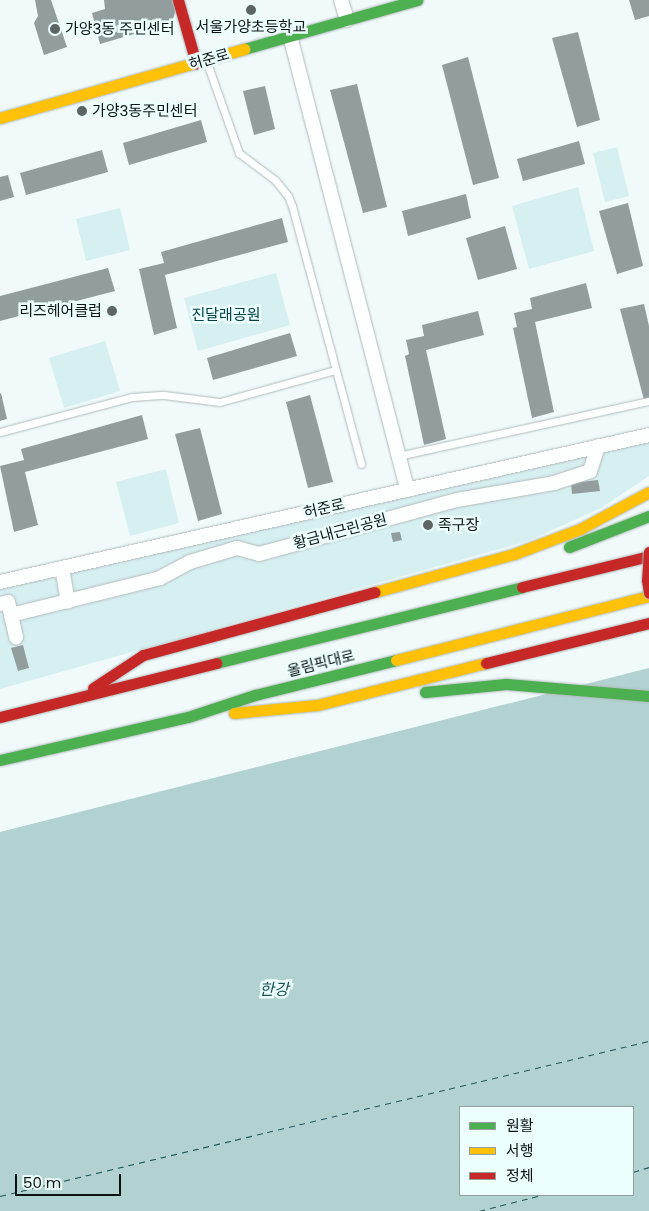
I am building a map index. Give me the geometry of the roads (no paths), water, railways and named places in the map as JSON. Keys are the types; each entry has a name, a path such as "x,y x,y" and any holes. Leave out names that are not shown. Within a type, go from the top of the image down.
{"main road":[{"path":"178,0 201,61"},
{"name":"허준로","path":"0,118 417,0"},
{"path":"78,698 143,655 514,554 580,529 649,492"},
{"path":"557,551 602,536 649,516"},
{"path":"649,552 647,580 649,595"},
{"name":"올림픽대로","path":"0,717 649,556"},
{"path":"442,574 486,572 539,557"},
{"name":"올림픽대로","path":"0,760 188,718 255,695 649,595"},
{"path":"317,705 649,623"},
{"path":"188,718 506,684 542,685 623,695 649,696"}],"street":[{"path":"341,0 347,20"},
{"path":"290,36 407,490"},
{"name":"허준로","path":"0,582 649,435"},
{"name":"황금내근린공원","path":"11,615 160,578 190,562 237,548 259,554 457,500 554,483 590,471 598,446"},
{"path":"62,568 68,601"},
{"path":"0,604 8,602 16,637"}],"lane":[{"path":"201,61 239,153 274,180 288,196 361,464"},
{"path":"0,432 132,397 164,395 220,402 336,370"},
{"path":"398,456 649,401"}],"water":[{"name":"한강","path":"649,668 649,1211 0,1211 0,832"}],"place":[{"name":"서울가양초등학교","path":"251,10"},
{"name":"가양3동 주민센터","path":"55,29"},
{"name":"가양3동주민센터","path":"82,111"},
{"name":"리즈헤어클럽","path":"112,311"},
{"name":"족구장","path":"428,525"}],"park label":[{"name":"진달래공원","path":"226,315"}]}
